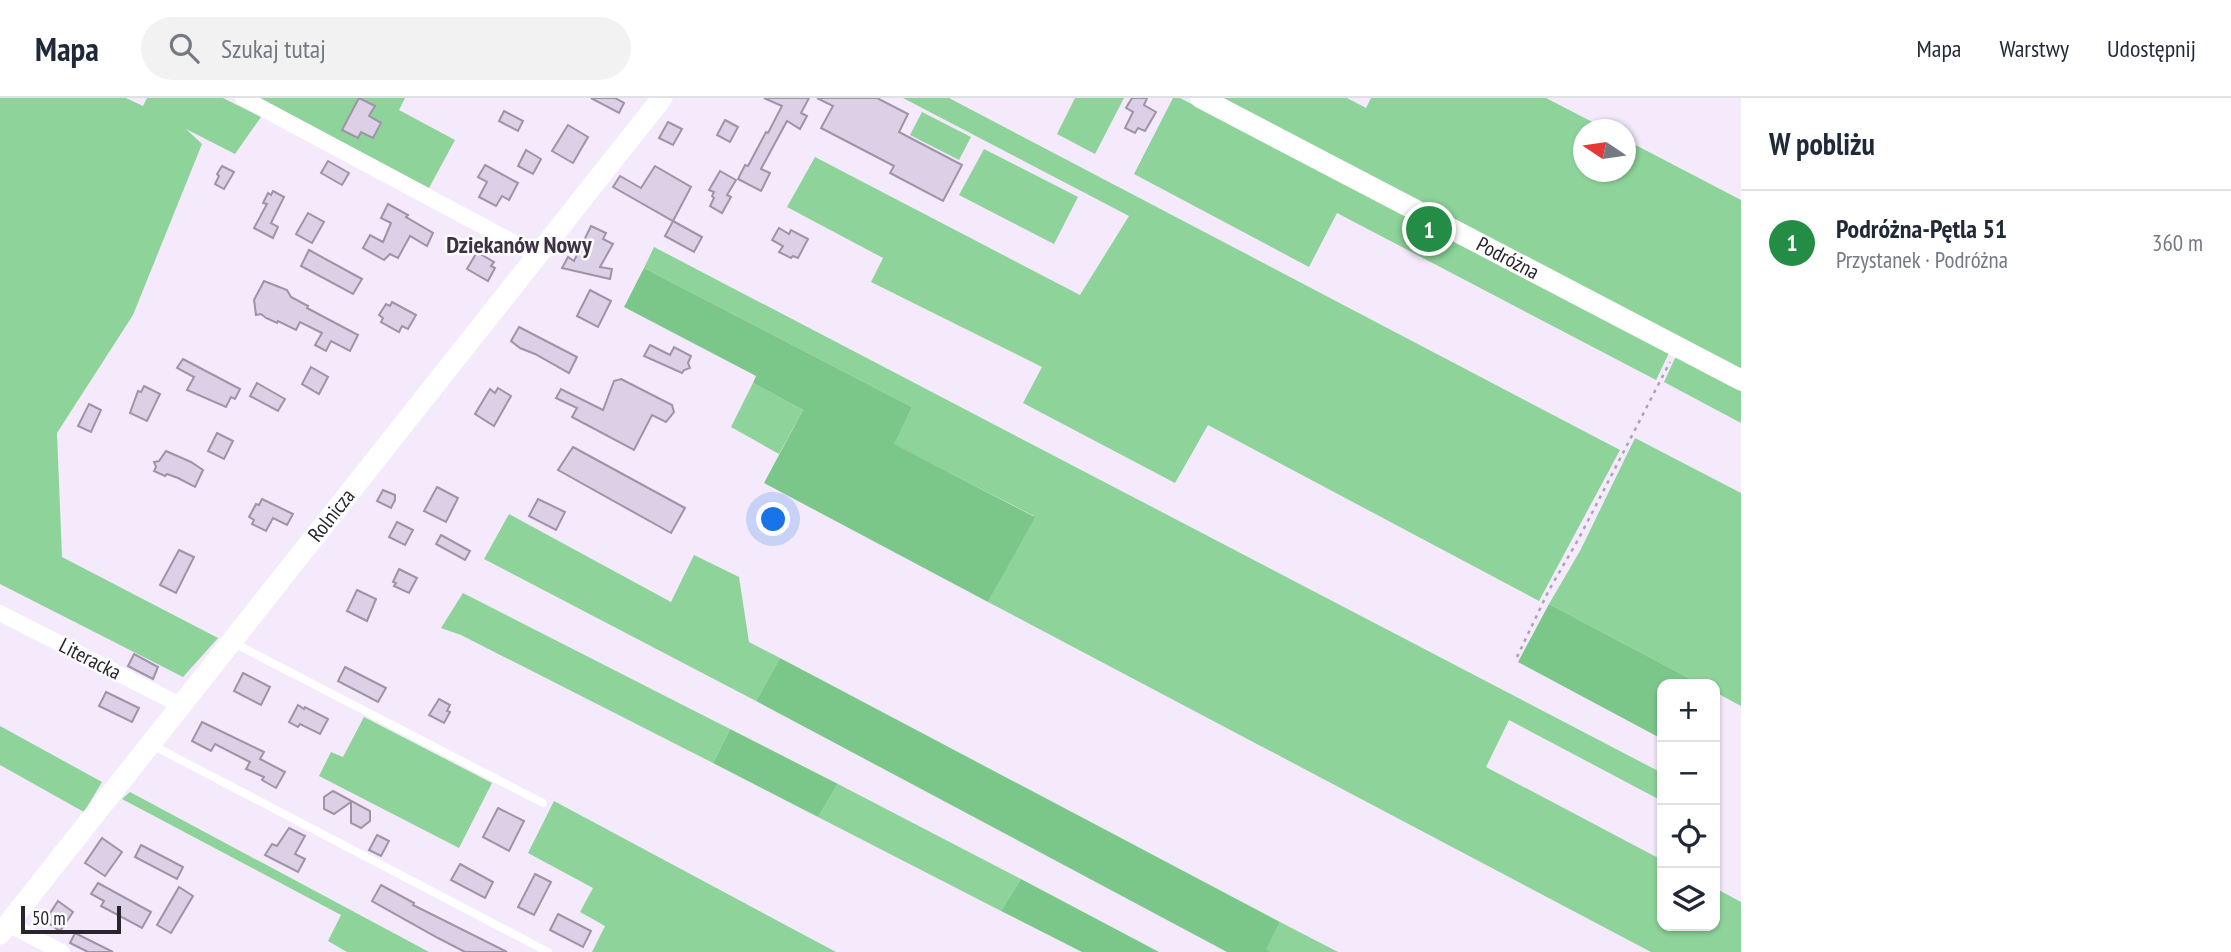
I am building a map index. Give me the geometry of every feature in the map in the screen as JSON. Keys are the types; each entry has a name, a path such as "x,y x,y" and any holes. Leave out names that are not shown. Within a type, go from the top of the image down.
{"street":[{"path":"243,98 537,255"},
{"name":"Rolnicza","path":"4,929 662,98"},
{"name":"Podróżna","path":"1201,98 1741,380"},
{"name":"Literacka","path":"0,613 180,705"},
{"path":"4,929 62,952"}],"lane":[{"path":"230,642 543,803"},
{"path":"149,744 548,952"}],"path":[{"path":"1517,657 1549,590 1578,540 1677,347"}],"green space":[{"path":"0,98 126,98 143,106 147,98 223,98 261,117 235,154 186,129 202,144 133,315 57,433 62,557 218,638 183,677 0,584"},
{"path":"260,98 405,98 399,110 455,140 429,188"},
{"path":"903,98 949,98 1620,450 1539,601 1208,425 1175,483 1023,403 1042,367 871,282 883,258 787,207 815,157 1080,295 1129,216"},
{"path":"1075,98 1124,98 1095,154 1057,134"},
{"path":"1173,98 1180,98 1669,353 1656,380 1337,213 1309,267 1134,174"},
{"path":"1217,98 1347,98 1366,108 1371,98 1546,98 1587,119 1573,119 1573,182 1636,182 1636,145 1741,200 1741,372"},
{"path":"922,112 971,137 959,160 910,135"},
{"path":"984,149 1078,197 1054,244 959,195"},
{"path":"654,247 1657,770 1657,798 1509,720 1486,767 1657,857 1657,931 1720,931 1720,891 1741,902 1741,952 1651,952 988,602 1034,516 893,444 912,407 644,268"},
{"path":"644,268 912,407 894,444 1035,517 988,602 764,483 803,410 753,383 756,376 624,307"},
{"path":"1676,356 1741,391 1741,423 1664,382"},
{"path":"753,383 803,410 779,454 731,427"},
{"path":"1635,438 1741,493 1741,706 1720,695 1720,679 1691,679 1549,604 1580,551"},
{"path":"509,514 671,602 694,555 739,577 749,642 780,658 756,701 484,559"},
{"path":"463,593 730,729 713,763 461,635 441,628"},
{"path":"1549,604 1691,679 1657,679 1657,736 1518,662"},
{"path":"780,658 1280,922 1266,949 1271,952 1227,952 756,701"},
{"path":"364,717 492,783 459,848 319,776 331,752 343,757"},
{"path":"0,726 102,782 84,812 0,765"},
{"path":"730,729 838,784 818,817 713,763"},
{"path":"838,784 1021,879 1001,911 818,817"},
{"path":"130,792 429,952 347,952 328,941 341,915 122,799"},
{"path":"554,801 836,952 592,952 605,926 580,912 593,888 528,853"},
{"path":"1021,879 1159,952 1082,952 1001,911"},
{"path":"1280,922 1338,952 1271,952 1265,949"}],"building":[{"path":"359,98 375,106 369,116 381,123 373,138 361,132 358,138 342,130"},
{"path":"591,98 615,98 624,103 619,113"},
{"path":"764,98 809,98 801,113 807,116 800,129 787,121 761,169 770,173 761,191 738,179 782,106"},
{"path":"817,98 877,98 908,114 899,132 962,165 943,201 890,173 894,166 821,128 833,106"},
{"path":"1132,98 1147,98 1144,105 1156,112 1145,131 1138,128 1135,133 1125,128 1133,112 1126,108"},
{"path":"504,111 523,121 518,131 499,121"},
{"path":"725,120 738,127 730,142 717,135"},
{"path":"668,122 682,129 673,145 659,138"},
{"path":"568,125 588,137 573,163 552,151"},
{"path":"526,150 541,159 533,174 518,166"},
{"path":"328,161 349,173 342,185 321,173"},
{"path":"485,165 518,183 509,200 502,196 496,206 479,197 487,182 478,177"},
{"path":"222,166 234,172 224,189 215,184"},
{"path":"655,166 691,187 673,221 613,187 620,176 641,188"},
{"path":"720,171 736,180 727,195 731,197 722,213 710,206 714,192 709,190"},
{"path":"273,191 284,197 271,223 278,227 273,238 254,228 267,204 263,203 268,193 271,195"},
{"path":"388,204 433,233 427,246 410,236 398,258 390,254 384,260 363,248 370,235 383,242 391,223 381,218"},
{"path":"308,213 324,222 312,243 296,234"},
{"path":"673,221 702,237 694,252 665,236"},
{"path":"591,226 606,233 603,239 613,244 600,267 612,269 610,279 562,268 568,257 574,261"},
{"path":"779,228 789,234 791,230 808,239 798,258 791,258 779,252 783,246 772,240"},
{"path":"309,250 362,279 353,294 301,266"},
{"path":"477,252 494,262 491,266 495,268 488,281 467,269"},
{"path":"264,281 287,290 291,297 308,306 307,308 358,335 350,351 331,341 326,351 315,345 322,333 300,322 296,330 261,314 256,315 254,300"},
{"path":"590,290 611,301 598,327 577,316"},
{"path":"392,302 416,315 408,329 402,326 399,332 381,322 383,318 379,315 386,304 390,306"},
{"path":"519,327 577,357 569,373 511,341"},
{"path":"650,345 670,355 674,347 691,356 688,363 690,368 682,373 644,356"},
{"path":"183,359 240,389 235,399 231,397 226,407 187,390 194,377 177,368"},
{"path":"311,367 328,377 319,394 302,384"},
{"path":"621,379 672,405 674,412 666,422 652,415 634,450 572,417 577,408 556,398 561,389 603,410 614,381"},
{"path":"257,383 285,399 278,411 250,396"},
{"path":"144,386 160,394 147,421 130,413 138,391 141,392"},
{"path":"498,388 511,396 494,426 475,414 490,389 495,393"},
{"path":"89,404 101,410 91,432 78,426"},
{"path":"217,433 233,441 224,459 208,451"},
{"path":"573,447 685,508 671,533 558,470"},
{"path":"166,451 203,470 195,487 178,478 154,471 154,462 159,461"},
{"path":"437,487 458,498 446,522 424,511"},
{"path":"383,490 395,495 391,508 377,501"},
{"path":"262,499 293,514 287,525 273,518 266,531 252,524 254,520 249,517"},
{"path":"538,499 565,512 556,530 529,516"},
{"path":"397,522 413,530 405,545 389,537"},
{"path":"441,535 470,551 465,560 436,544"},
{"path":"179,550 194,557 176,593 160,585"},
{"path":"399,569 417,578 409,593 394,586"},
{"path":"357,590 376,599 367,621 347,611"},
{"path":"134,654 158,667 153,679 128,666"},
{"path":"345,667 386,688 378,702 338,681"},
{"path":"243,673 270,687 261,705 234,691"},
{"path":"106,692 139,708 132,722 99,706"},
{"path":"439,699 450,705 447,711 450,712 444,723 429,715"},
{"path":"298,705 328,719 320,734 300,724 298,727 289,722"},
{"path":"202,722 264,752 260,759 285,772 276,788 262,780 264,777 246,769 250,762 215,744 211,751 192,741"},
{"path":"333,791 370,811 370,821 361,828 351,823 351,802 334,814 324,809 324,797"},
{"path":"498,808 524,821 509,851 483,837"},
{"path":"289,828 305,836 295,854 305,859 298,872 265,855 272,844 277,846"},
{"path":"377,835 389,841 381,856 369,850"},
{"path":"102,838 122,852 105,876 85,863"},
{"path":"141,845 183,867 177,879 135,857"},
{"path":"460,864 493,882 485,898 451,880"},
{"path":"535,874 551,882 534,915 518,907"},
{"path":"98,883 151,912 142,928 101,906 104,901 91,894"},
{"path":"381,885 414,903 413,905 507,952 465,952 438,938 372,901"},
{"path":"179,887 193,896 171,933 157,925"},
{"path":"58,901 73,912 60,931 45,921"},
{"path":"558,914 591,931 583,947 550,930"},
{"path":"75,933 113,952 88,952 70,943"}],"place":[{"name":"Podróżna-Pętla 51","path":"1429,229"}],"district":[{"name":"Dziekanów Nowy","path":"519,245"}]}
